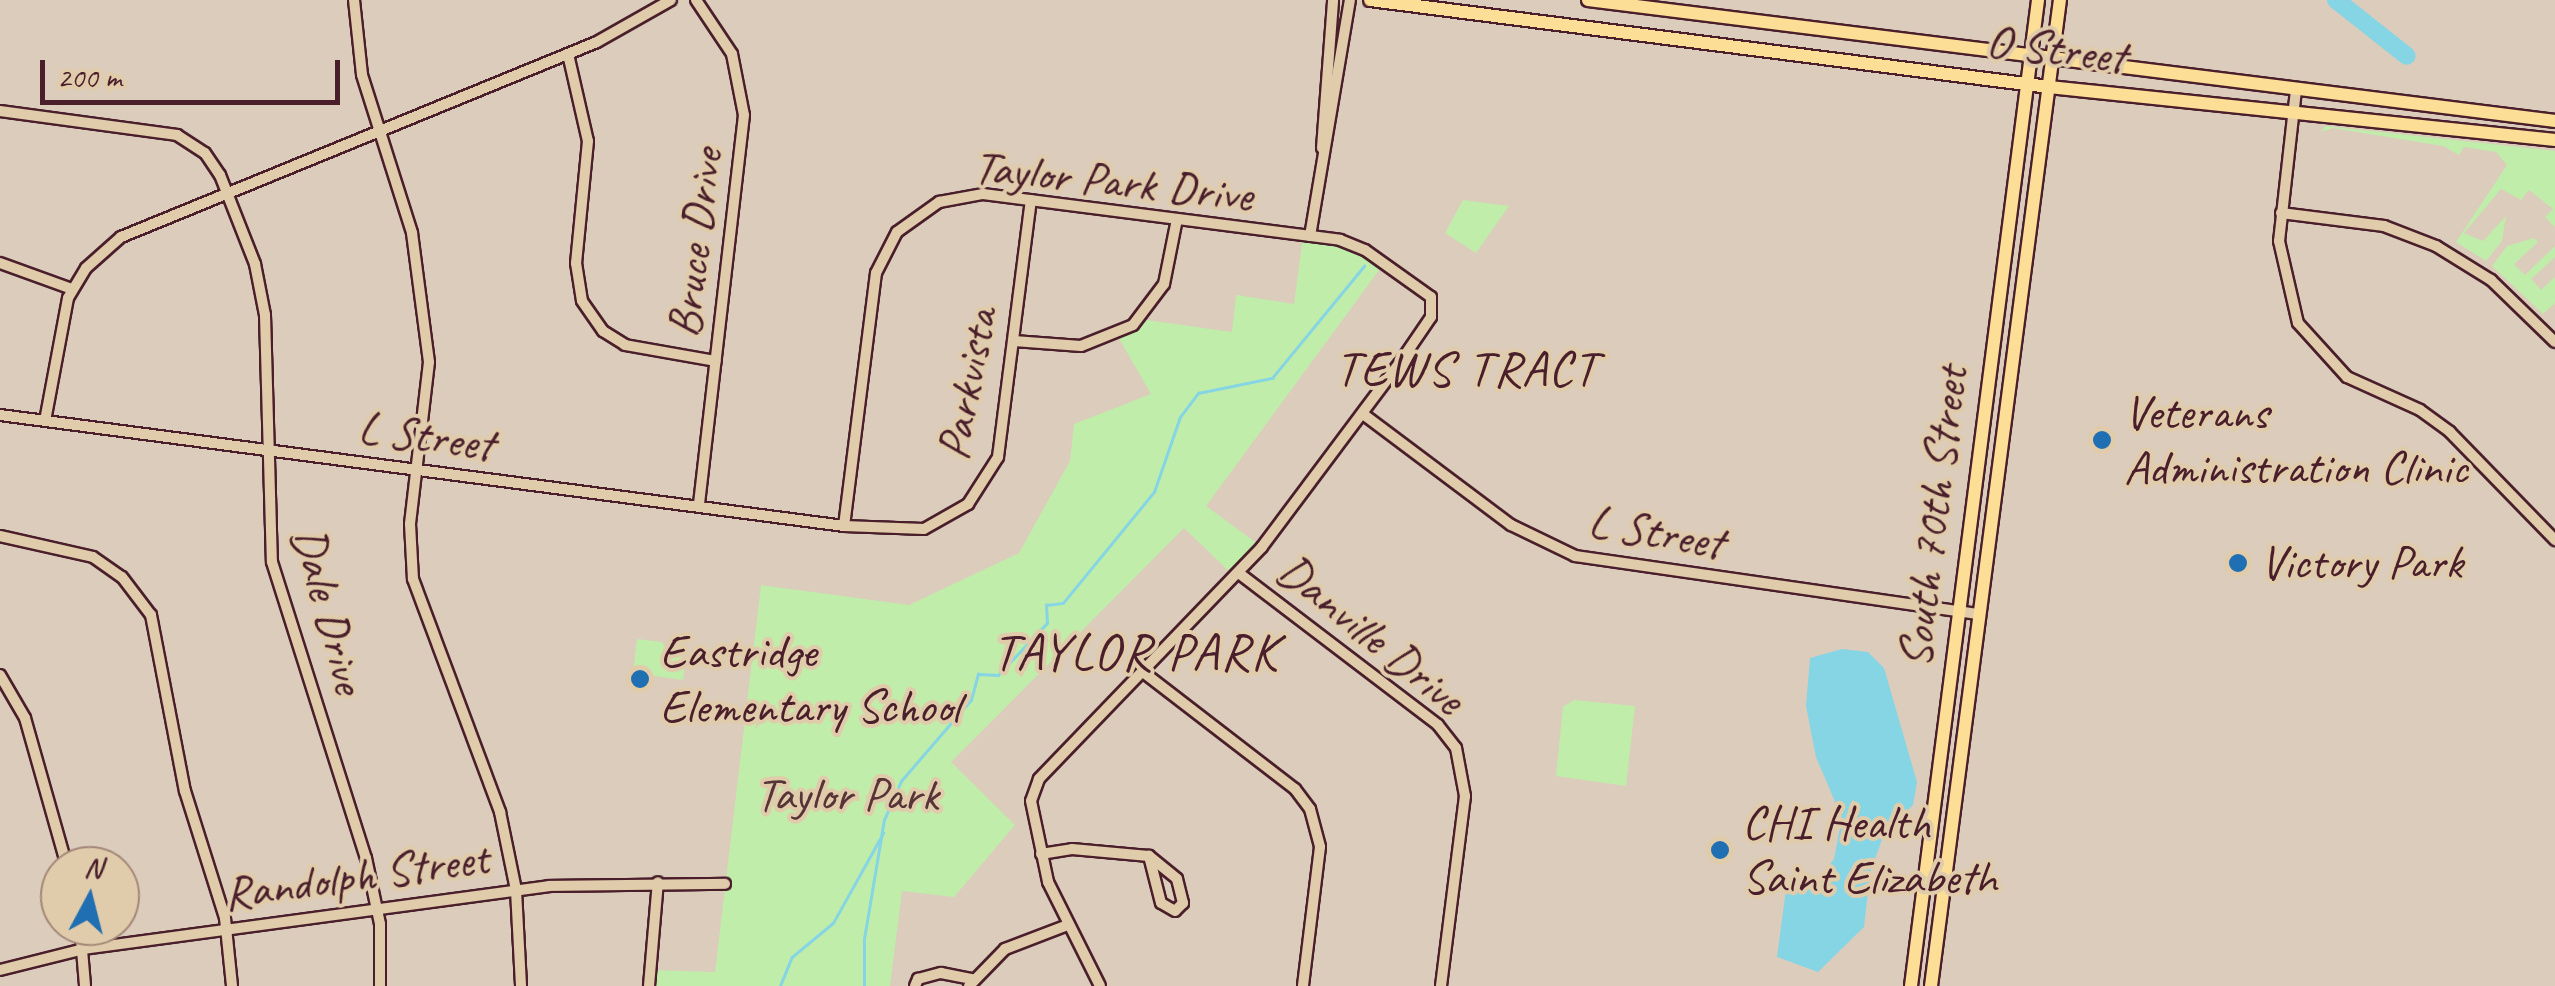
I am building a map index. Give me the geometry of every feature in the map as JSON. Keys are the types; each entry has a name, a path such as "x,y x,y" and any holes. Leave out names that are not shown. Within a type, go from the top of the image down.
{"main road":[{"name":"O Street","path":"1370,0 2049,87 2555,140"},
{"name":"O Street","path":"1588,0 2555,120"},
{"name":"South 70th Street","path":"1912,986 2038,0"},
{"name":"South 70th Street","path":"1931,986 2060,0"}],"street":[{"path":"354,0 362,75 408,214 429,362 410,535 413,578 488,775 516,890 521,986"},
{"path":"45,421 58,326 72,289 121,237 568,54 671,0"},
{"name":"Bruce Drive","path":"696,0 732,54 744,104 698,506"},
{"path":"1310,236 1322,149 1333,0"},
{"path":"1322,149 1334,114 1350,0"},
{"path":"568,54 588,140 576,262 582,302 603,330 625,345 716,361"},
{"path":"2296,90 2282,213 2284,284 2311,344 2347,377 2438,422 2555,540"},
{"name":"Dale Drive","path":"0,111 177,135 212,160 226,191 264,306 275,576 362,841 376,910 380,986"},
{"name":"Taylor Park Drive","path":"844,526 874,281 888,244 912,217 946,199 1032,200 1310,236 1365,250 1434,302 1431,317 1363,414"},
{"name":"Parkvista","path":"844,526 924,529 974,498 998,457 1032,200"},
{"path":"2282,213 2384,226 2436,246 2491,280 2555,342"},
{"path":"1014,342 1081,346 1133,325 1164,284 1176,219"},
{"path":"0,263 72,289"},
{"path":"1100,986 1065,926 1042,854 1031,801 1044,770 1240,574 1363,414"},
{"name":"L Street","path":"1363,414 1511,525 1575,556 1638,570 1978,614"},
{"name":"L Street","path":"0,416 844,526"},
{"path":"0,536 86,554 122,577 146,606 160,640 185,790 228,930 232,986"},
{"name":"Danville Drive","path":"1240,574 1438,725 1456,748 1465,796 1442,986"},
{"path":"1143,672 1295,789 1310,809 1320,848 1303,986"},
{"path":"0,675 25,718 61,846"},
{"path":"1042,854 1072,849 1150,856 1177,878 1183,903 1174,911 1162,903 1150,856"},
{"path":"649,986 658,882"},
{"name":"Randolph Street","path":"0,970 84,949 516,890 658,882 726,884"},
{"path":"915,986 918,978 941,973 971,982 1005,950 1065,926"},
{"path":"83,946 85,986"}],"green space":[{"path":"2325,126 2555,151 2555,227 2545,217 2553,209 2529,190 2521,200 2501,189 2464,233 2483,241 2506,216 2502,241 2486,261 2456,242 2507,165 2496,152 2464,147 2459,155 2443,146 2333,128 2321,132"},
{"path":"1463,200 1509,206 1476,253 1445,233"},
{"name":"Taylor Park","path":"1303,236 1340,240 1385,262 1206,506 1262,547 1236,578 1184,528 951,762 1015,825 954,897 902,891 890,986 649,986 650,970 715,972 761,585 909,605 1019,553 1070,461 1074,424 1151,394 1117,335 1139,319 1232,332 1236,295 1294,304"},
{"path":"2534,238 2538,242 2514,264 2525,275 2555,246 2555,257 2531,279 2541,290 2555,277 2555,303 2543,314 2492,266 2507,246"},
{"path":"637,639 662,642 671,656 686,658 683,680 633,673"},
{"path":"1574,700 1635,706 1626,786 1556,776 1563,707"}],"water":[{"path":"1842,649 1868,652 1884,668 1917,782 1913,805 1884,834 1870,873 1864,927 1818,972 1777,957 1787,882 1821,877 1834,859 1842,818 1816,757 1806,706 1810,658"}],"waterway":[{"path":"2336,0 2407,56"},
{"path":"864,986 864,939 884,820 901,781 971,700 978,674 998,675 1047,623 1046,605 1063,603 1154,492 1180,417 1198,393 1272,378 1364,266"},
{"path":"780,986 792,957 833,923 883,833"}],"place":[{"name":"Veterans Administration Clinic","path":"2102,440"},
{"name":"Victory Park","path":"2238,563"},
{"name":"Eastridge Elementary School","path":"640,679"},
{"name":"CHI Health Saint Elizabeth","path":"1720,850"}],"district":[{"name":"TEWS TRACT","path":"1467,369"},
{"name":"TAYLOR PARK","path":"1136,653"}]}
